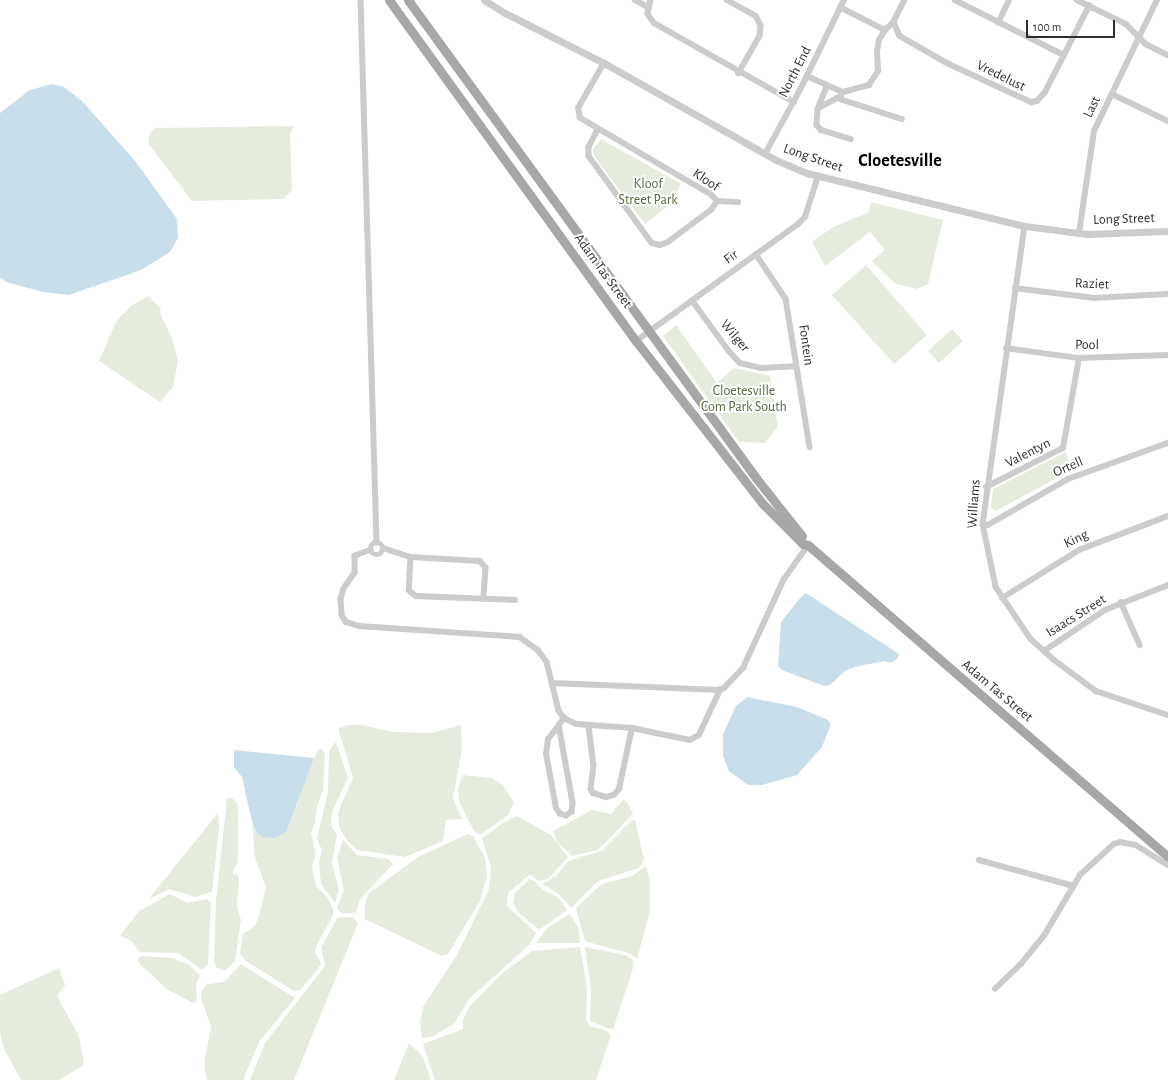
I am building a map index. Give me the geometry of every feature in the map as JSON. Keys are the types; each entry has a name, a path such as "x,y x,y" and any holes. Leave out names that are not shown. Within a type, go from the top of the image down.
{"main road":[{"name":"Adam Tas Street","path":"389,0 636,341 743,481 794,535 808,545 1168,857"},
{"name":"Adam Tas Street","path":"408,0 649,332 808,545"}],"street":[{"path":"361,0 377,543 383,548 411,557 480,561 486,568 484,599"},
{"name":"Long Street","path":"484,0 505,13 604,63 765,154 818,176 1025,226 1079,233 1168,231"},
{"path":"634,0 648,7"},
{"path":"652,0 648,7 648,14 654,23 739,73 794,102"},
{"path":"727,0 756,16 762,26 760,36 739,73"},
{"path":"807,76 826,87 843,92 869,85 874,80 878,70 877,46 884,30 894,22 905,0"},
{"path":"955,0 1064,56 1089,6"},
{"path":"998,23 1009,0"},
{"path":"1077,0 1126,24 1139,37 1168,56"},
{"name":"Last","path":"1079,233 1094,131 1157,0"},
{"path":"841,2 884,30"},
{"name":"North End","path":"765,154 807,76 841,2"},
{"name":"Vredelust","path":"894,22 897,32 904,39 947,63 1031,102 1037,101 1045,92 1064,56"},
{"name":"Kloof","path":"598,130 588,147 589,156 652,243 660,245 668,242 711,210 717,201 710,195 580,118 578,108 604,63"},
{"path":"826,87 818,109 818,127 851,139"},
{"path":"840,99 843,92"},
{"path":"1112,94 1168,121"},
{"path":"818,109 834,99 840,99 902,119"},
{"name":"Fir","path":"636,341 756,254 804,217 818,176"},
{"path":"717,201 738,202"},
{"name":"Williams","path":"1025,226 1006,348 982,524 989,564 1002,598 1031,639 1044,651 1096,691 1168,715"},
{"name":"Fontein","path":"756,254 786,299 810,447"},
{"name":"Raziet","path":"1015,288 1094,298 1168,294"},
{"name":"Wilger","path":"692,300 729,351 740,363 761,368 796,366"},
{"name":"Pool","path":"1006,348 1079,358 1168,355"},
{"name":"Valentyn","path":"986,487 1063,448 1079,358"},
{"name":"Ortell","path":"982,524 988,524 1068,478 1168,443"},
{"name":"King","path":"1002,598 1079,550 1168,516"},
{"path":"371,550 373,544 377,543"},
{"path":"371,550 355,556 355,573 344,589 342,599 342,615 346,622 359,626 520,637 538,650 547,662 559,711 564,718 583,726 632,728 684,739 694,738 712,711 720,690 743,668 784,579 808,545"},
{"path":"371,550 378,555 383,548"},
{"path":"411,557 409,590 416,596 515,600"},
{"name":"Isaacs Street","path":"1044,651 1090,619 1121,602 1168,585"},
{"name":"Isaacs Street","path":"1121,602 1140,645"},
{"path":"552,684 720,690"},
{"path":"559,725 573,803 572,812 566,816 557,810 546,754 548,739 564,718"},
{"path":"590,726 594,765 591,789 593,793 606,797 614,795 619,788 632,728"},
{"path":"995,989 1037,945 1074,886 1100,856 1120,842 1136,845 1168,866"},
{"path":"979,860 1074,886"}],"green space":[{"path":"294,126 290,134 292,190 283,199 192,201 148,143 150,133 155,128"},
{"name":"Kloof Street Park","path":"601,139 681,184 670,204 645,224 594,156 593,150"},
{"path":"871,202 943,220 928,284 916,289 894,283 872,261 885,250 870,232 825,266 812,242 833,227 869,212"},
{"path":"866,265 927,335 894,364 832,295"},
{"path":"148,296 160,307 161,316 172,338 178,361 173,387 160,402 99,361 117,320 131,306"},
{"name":"Cloetesville Com Park South","path":"676,325 717,383 734,368 770,376 778,426 765,443 739,442 663,336"},
{"path":"952,329 963,341 939,363 928,351"},
{"path":"1066,452 1071,470 996,511 991,508 993,489"},
{"path":"349,725 362,725 393,732 431,733 461,725 462,749 453,798 462,819 446,820 443,841 405,857 357,850 347,840 339,827 338,812 353,778 339,728"},
{"path":"336,742 348,778 332,812 331,825 337,835 332,862 339,890 335,903 321,884 319,862 322,850 317,839 328,791 329,751"},
{"path":"319,749 323,749 325,755 323,790 317,806 315,824 311,833 316,854 312,866 316,886 327,897 333,909 333,915 316,947 315,952 321,963 318,969 300,990 294,991 246,961 240,954 243,934 255,926 266,887 254,855 253,826 257,833 297,805 306,773"},
{"path":"463,775 492,778 503,785 514,803 508,815 480,835 474,831 459,802 458,788"},
{"path":"227,798 232,798 238,805 238,862 233,871 233,875 237,874 239,880 237,907 241,920 235,961 225,971 216,967 214,962 216,901"},
{"path":"623,800 627,802 633,814 598,850 572,856 557,842 553,831 592,810 611,814"},
{"path":"218,813 219,828 212,892 195,897 169,889 148,900"},
{"path":"517,816 551,835 568,857 548,879 539,881 530,874 508,893 507,906 536,933 529,945 469,999 454,1024 431,1037 422,1038 420,1023 423,1007 457,955 489,889 491,868 482,838 506,821"},
{"path":"635,820 644,860 639,868 598,881 571,908 559,894 542,884 556,876 569,861 603,850 631,821"},
{"path":"468,834 473,836 485,858 487,876 480,901 448,954 442,956 365,919 365,904 369,893 418,857"},
{"path":"343,840 357,855 388,859 393,864 360,899 356,913 341,913 337,908 344,890 337,858"},
{"path":"646,866 650,882 650,911 637,959 631,954 585,941 576,908 602,884 632,876"},
{"path":"529,879 535,881 543,890 558,897 567,910 539,930 518,912 513,902 515,893"},
{"path":"170,894 187,903 207,899 211,902 208,965 202,970 178,953 140,952 130,940 120,936 139,911"},
{"path":"570,914 579,929 580,943 536,943 547,928"},
{"path":"353,917 358,923 294,1080 250,1080 265,1043 325,966 321,948 337,918"},
{"path":"580,947 587,987 586,1020 590,1026 607,1031 611,1036 596,1080 435,1080 423,1044 463,1029 463,1020 469,1007 500,975 532,951"},
{"path":"585,947 625,955 633,960 633,968 613,1030 590,1021 591,989"},
{"path":"142,956 173,958 189,965 200,975 196,984 197,1001 193,1003 168,990 140,964 137,959"},
{"path":"241,964 295,998 259,1042 243,1080 207,1080 204,1064 211,1027 201,998 202,991 207,984 224,982"},
{"path":"59,968 65,986 57,996 79,1036 84,1065 59,1080 21,1080 4,1049 0,1032 0,995"},
{"path":"409,1043 423,1057 431,1080 394,1080"}],"water":[{"path":"52,84 64,87 82,101 136,162 177,219 178,238 170,252 141,270 69,295 43,292 6,282 0,277 0,113 30,90"},
{"path":"806,593 899,654 898,658 891,663 885,661 854,667 845,671 830,685 824,686 782,670 778,666 781,622 800,598"},
{"path":"747,697 797,707 828,720 831,724 822,747 797,775 762,785 748,785 729,771 723,756 723,734 736,706"},
{"path":"234,750 314,758 286,832 275,838 263,837 257,833 253,826 242,777 234,767"}],"district":[{"name":"Cloetesville","path":"900,161"}]}
